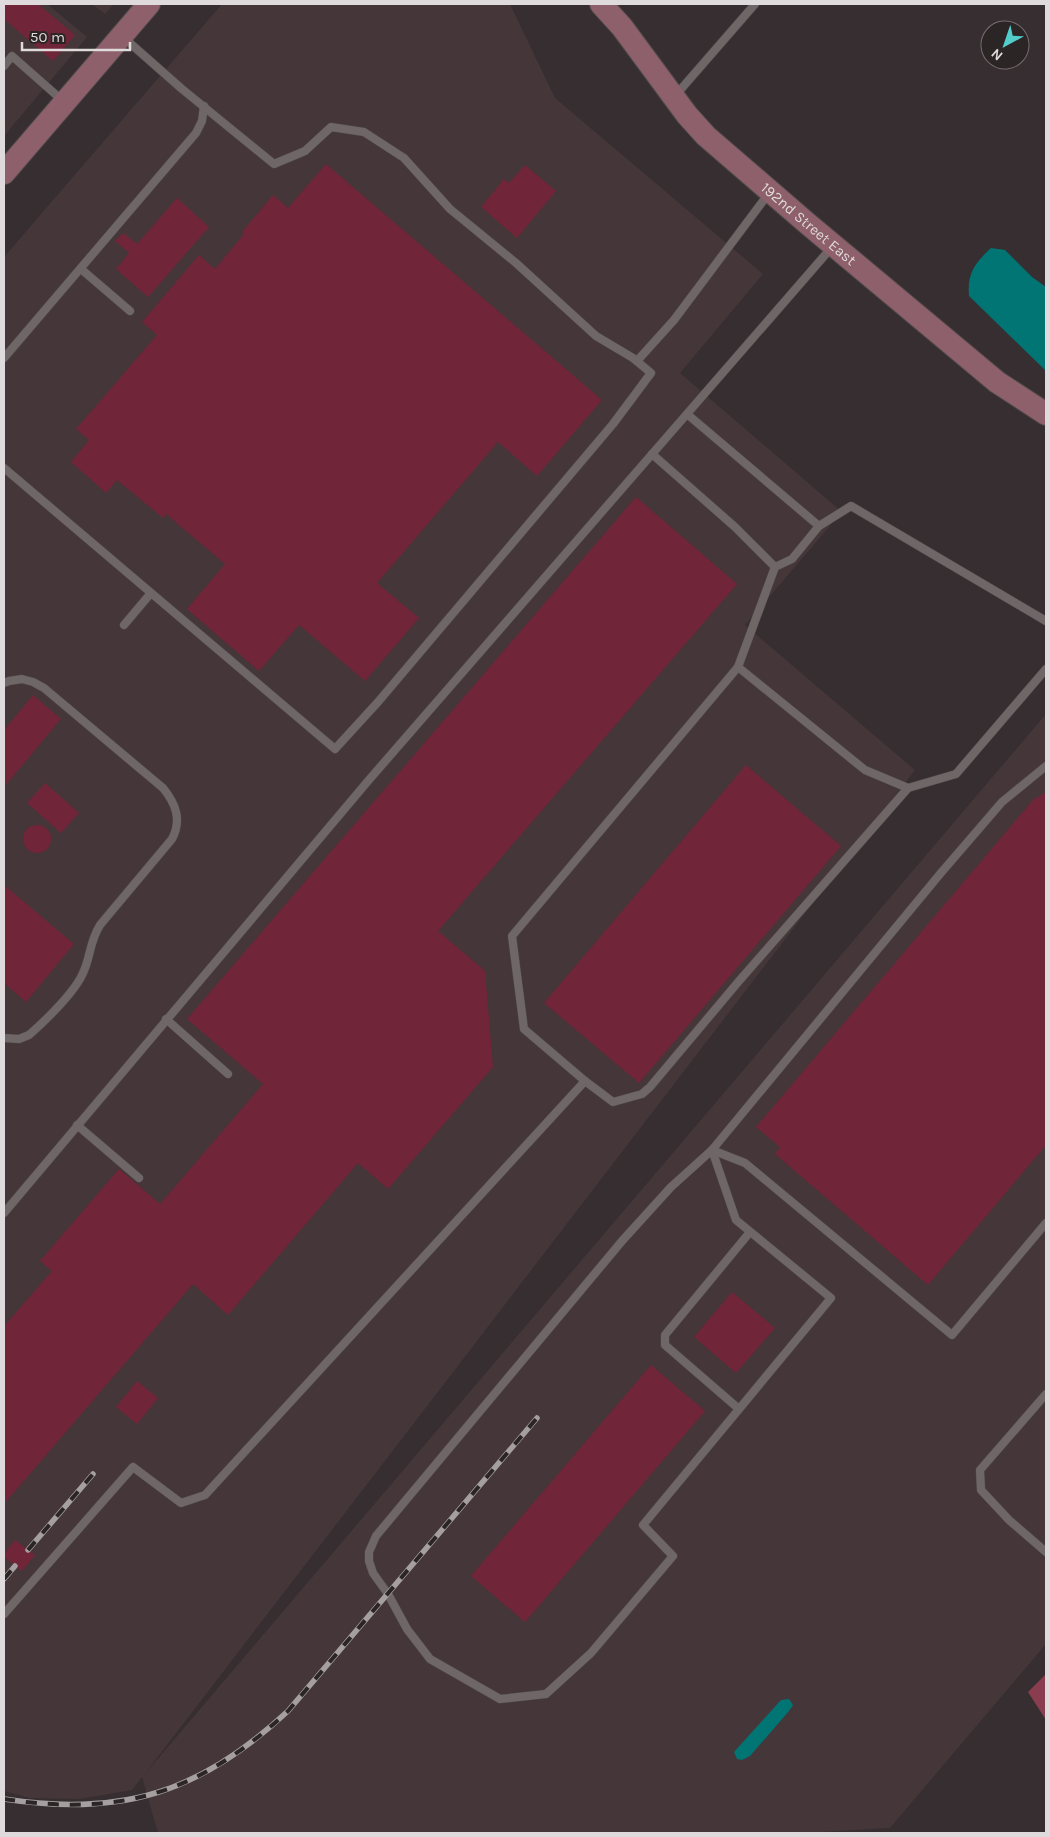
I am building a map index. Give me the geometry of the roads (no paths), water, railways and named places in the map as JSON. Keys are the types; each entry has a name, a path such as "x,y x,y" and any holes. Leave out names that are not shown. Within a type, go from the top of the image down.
{"street":[{"path":"4,173 149,4"},
{"name":"192nd Street East","path":"601,4 622,26 673,98 706,136 997,382 1046,414"}],"lane":[{"path":"673,98 755,4"},
{"path":"4,468 335,749 378,702 613,424 651,373 637,361 596,336 516,263 450,209 404,158 364,132 331,127 305,151 274,164 182,89 121,36"},
{"path":"4,50 64,102"},
{"path":"4,66 12,56"},
{"path":"4,358 196,133 202,121 204,106"},
{"path":"637,361 674,320 770,192"},
{"path":"4,1213 368,781 834,246"},
{"path":"81,268 130,311"},
{"path":"688,414 819,526"},
{"path":"652,454 735,527 775,567"},
{"path":"1046,620 850,506 819,526 792,558 775,567 738,666 512,936 524,1029 585,1081 613,1102 642,1094 908,788 956,774 1046,669"},
{"path":"124,625 151,593"},
{"path":"738,666 865,770 908,788"},
{"path":"4,683 22,679 33,682 56,697 163,788 175,806 178,822 172,839 100,925 90,944 84,971 76,985 29,1035 19,1039 4,1038"},
{"path":"712,1150 736,1220 831,1298 642,1525 673,1556 591,1653 546,1694 500,1699 430,1659 407,1629 388,1594 373,1572 369,1561 369,1552 376,1536 622,1241 671,1187 712,1150 940,874 1002,802 1046,766"},
{"path":"166,1019 228,1074"},
{"path":"4,1614 133,1467 181,1503 205,1496 585,1081"},
{"path":"77,1125 139,1178"},
{"path":"712,1150 745,1163 952,1335 1046,1223"},
{"path":"739,1409 665,1345 665,1335 750,1232"},
{"path":"1046,1394 980,1470 981,1490 1009,1520 1046,1552"}],"water":[{"path":"991,248 1005,250 1032,277 1046,287 1046,371 969,296 969,281 973,269"},
{"path":"789,1699 793,1705 789,1711 750,1756 742,1760 737,1759 734,1752 781,1700"}],"railway":[{"path":"4,1799 46,1804 86,1804 123,1801 191,1780 223,1762 255,1739 288,1711 537,1418"},
{"path":"28,1550 93,1474"},
{"path":"4,1579 15,1566"}]}
